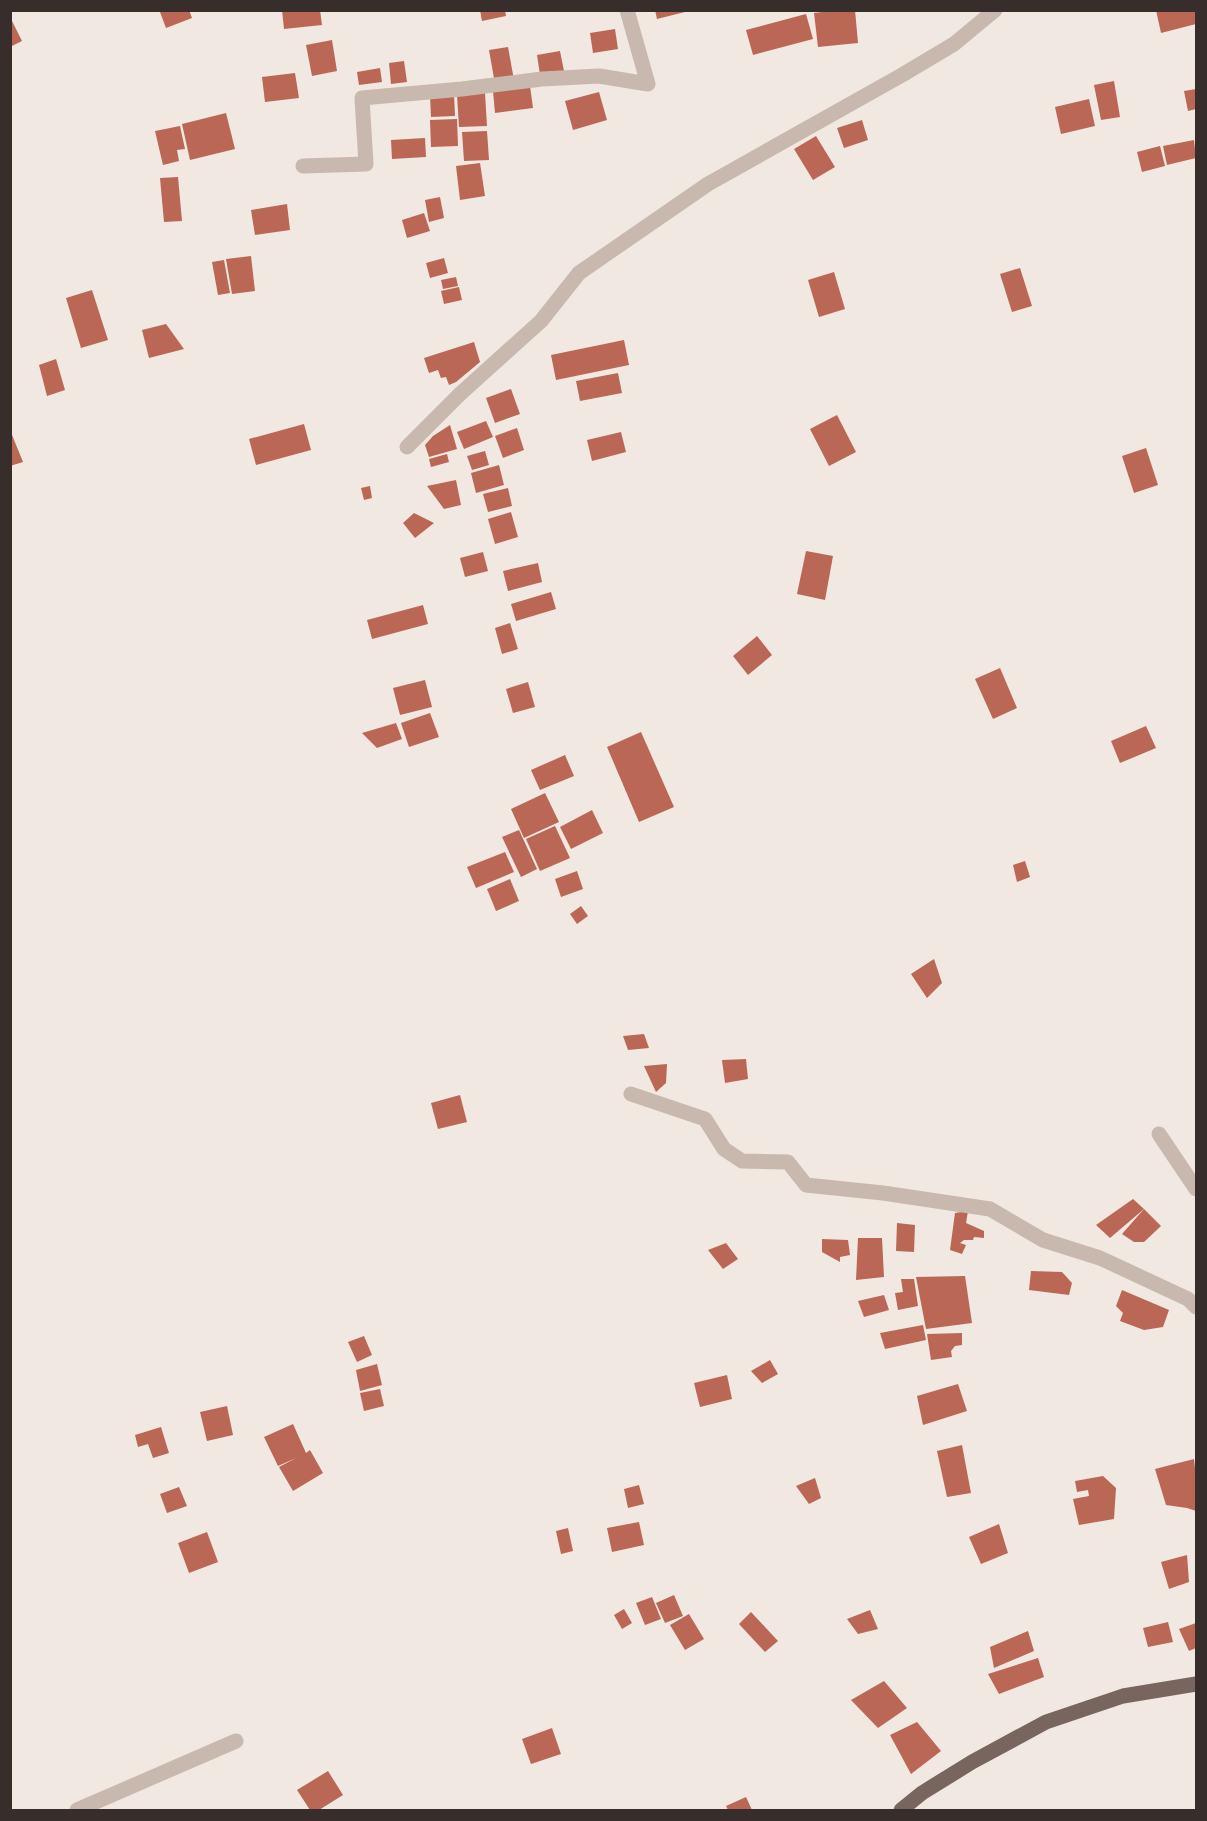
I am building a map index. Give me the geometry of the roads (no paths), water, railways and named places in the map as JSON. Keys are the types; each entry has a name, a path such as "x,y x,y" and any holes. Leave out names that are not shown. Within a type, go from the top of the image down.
{"main road":[{"path":"901,1810 922,1792 1046,1722 1123,1696 1197,1684"}],"street":[{"path":"303,166 366,164 362,98 542,79 599,76 648,84 627,10"},
{"path":"407,447 460,394 541,321 579,273 708,184 954,44 995,10"},
{"path":"631,1094 705,1119 724,1149 742,1161 788,1161 806,1185 883,1193 990,1209 1043,1240 1100,1258 1188,1299 1197,1307"},
{"path":"1158,1134 1197,1189"},
{"path":"77,1810 236,1741"}]}
